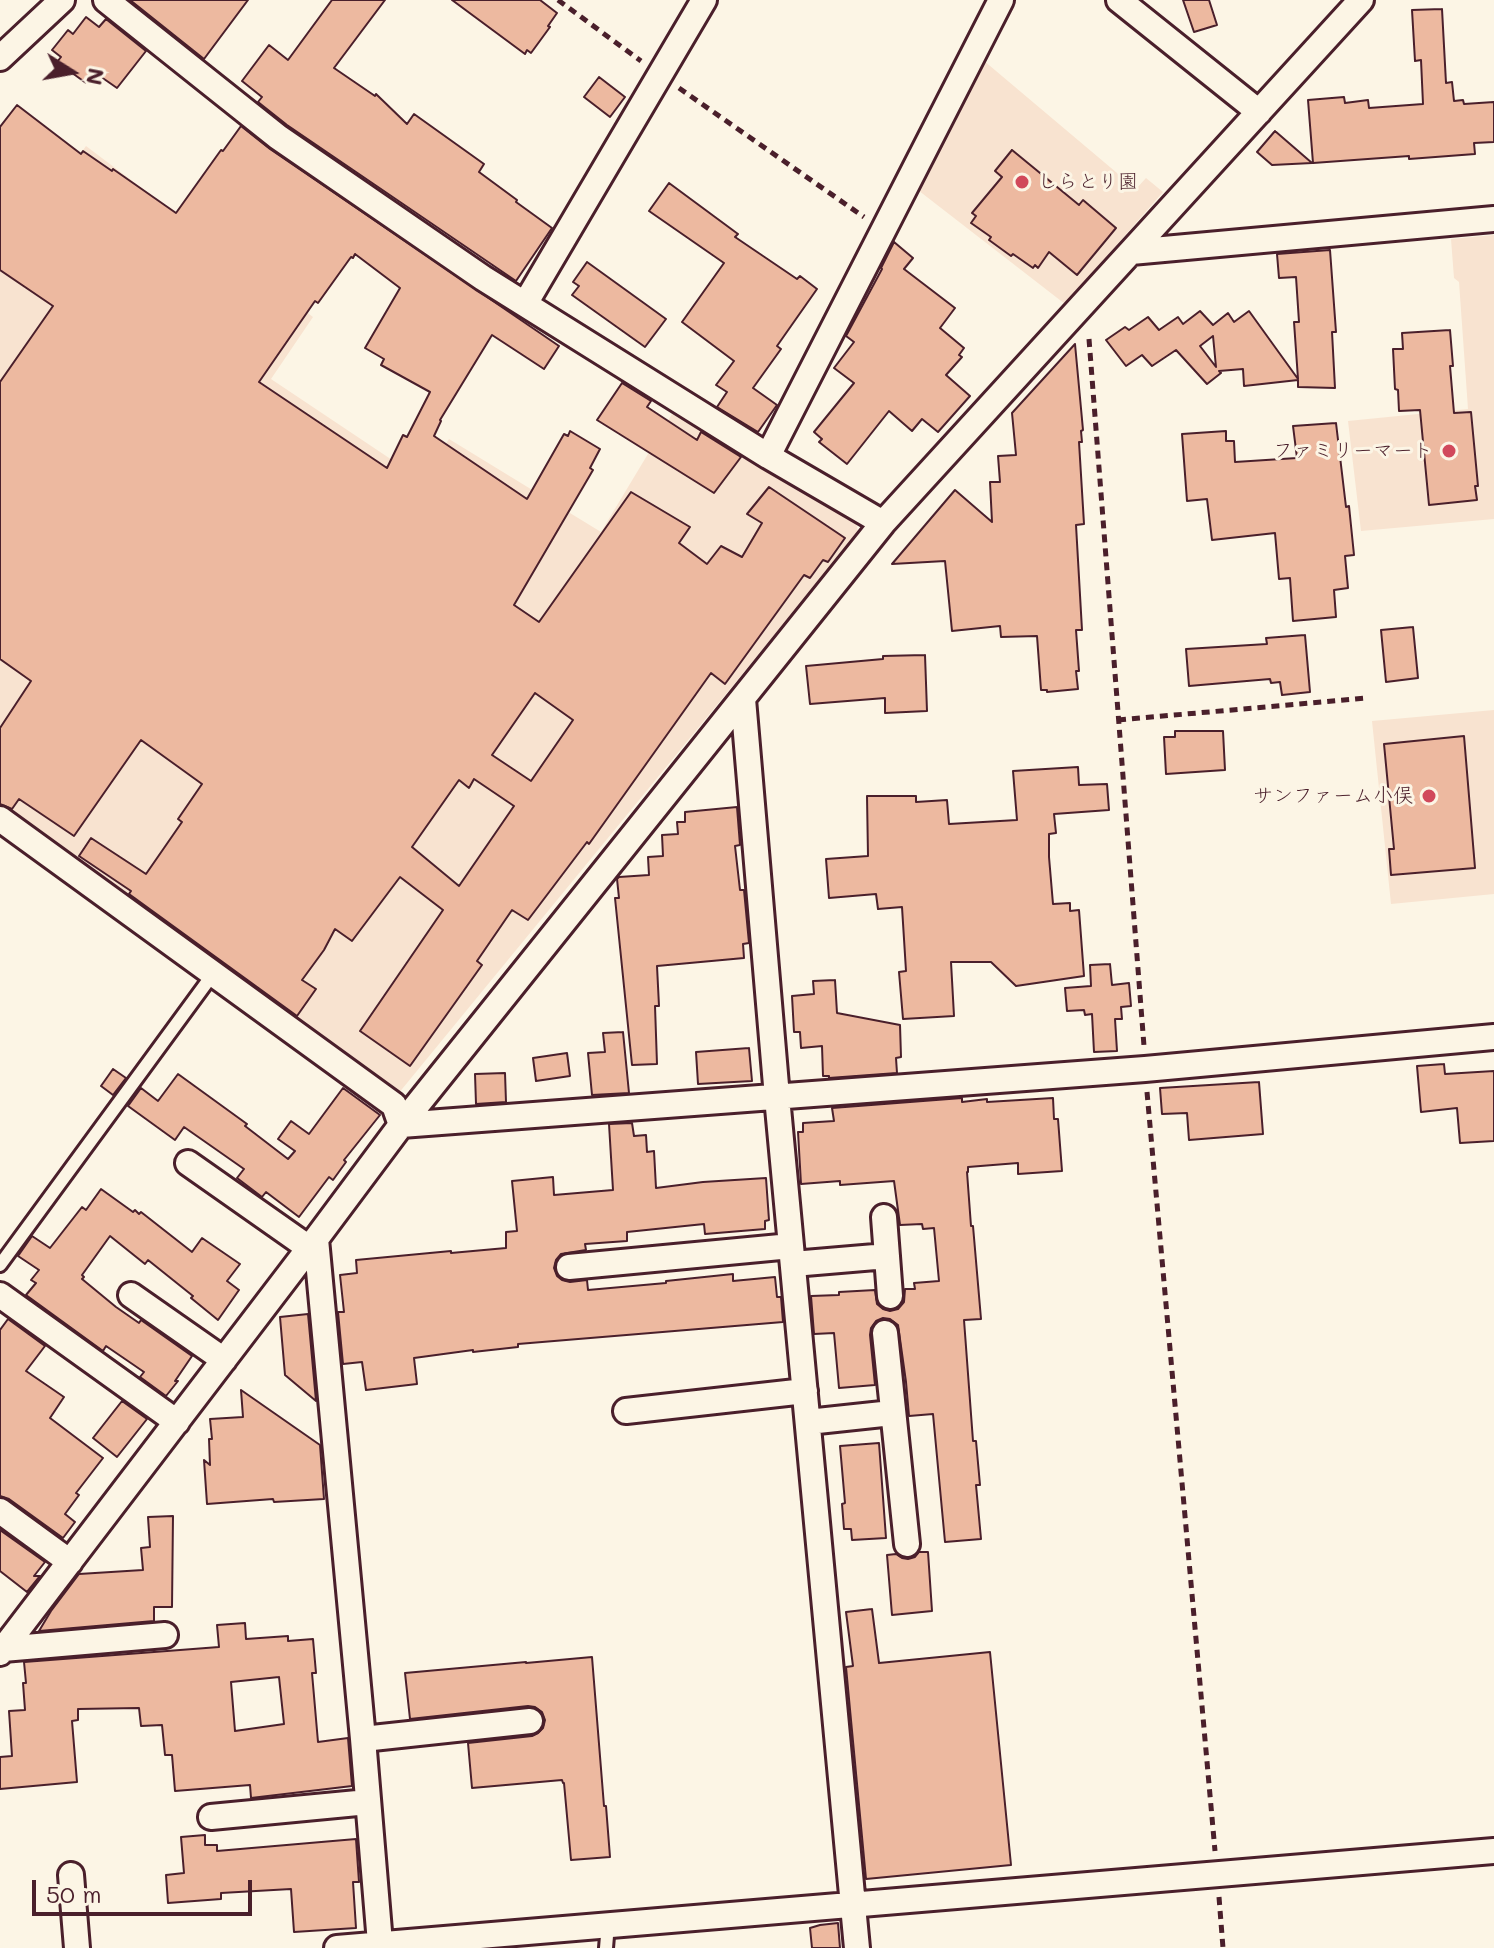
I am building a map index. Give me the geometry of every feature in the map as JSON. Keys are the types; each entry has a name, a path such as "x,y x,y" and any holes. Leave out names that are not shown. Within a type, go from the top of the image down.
{"street":[{"path":"0,58 62,0"},
{"path":"106,0 278,137 483,278 768,456 883,523"},
{"path":"525,304 704,0"},
{"path":"768,456 1001,0"},
{"path":"1119,0 1259,112"},
{"path":"2,1651 401,1125 883,523 1259,112 1346,5"},
{"path":"1131,252 1494,219"},
{"path":"743,699 857,1948"},
{"path":"0,819 394,1105 401,1125"},
{"path":"401,1125 1145,1069 1494,1037"},
{"path":"188,1163 313,1244"},
{"path":"884,1217 890,1296"},
{"path":"313,1244 363,1739 380,1943"},
{"path":"569,1267 792,1255 887,1256"},
{"path":"0,1295 177,1422"},
{"path":"131,1295 224,1360"},
{"path":"885,1333 907,1544"},
{"path":"626,1411 805,1391"},
{"path":"808,1422 892,1413"},
{"path":"0,1511 70,1562"},
{"path":"2,1651 165,1635"},
{"path":"363,1739 530,1721"},
{"path":"211,1817 368,1802"},
{"path":"337,1948 380,1943 607,1936 854,1905 1494,1851"},
{"path":"71,1875 77,1948"}],"lane":[{"path":"0,1265 213,974"}],"path":[{"path":"558,0 883,231"},
{"path":"1086,302 1145,1069 1223,1948"},
{"path":"1118,720 1367,698"}],"shaded area":[{"name":"しらとり園","path":"983,60 1136,189 1146,178 1163,192 1065,304 914,187"},
{"path":"86,146 313,317 271,379 422,480 449,439 601,532 672,414 856,521 858,533 398,1094 0,809 0,264"},
{"path":"1494,235 1494,519 1361,531 1348,421 1468,409 1459,282 1454,278 1451,239"},
{"path":"1494,710 1494,894 1391,904 1372,721"}],"building":[{"path":"130,0 248,0 204,59"},
{"path":"332,0 385,0 334,68 376,94 407,124 414,114 484,164 479,172 552,228 516,281 287,125 258,102 262,97 242,81 269,45 288,60"},
{"path":"452,0 540,0 557,13 531,53 527,50 525,54"},
{"path":"1183,0 1209,0 1217,25 1194,32"},
{"path":"1442,9 1446,83 1452,82 1454,101 1463,100 1464,104 1494,102 1494,142 1474,143 1475,154 1313,163 1308,100 1344,97 1345,103 1368,100 1369,108 1423,104 1421,60 1415,61 1412,10"},
{"path":"86,17 99,27 106,19 146,51 117,88 94,72 86,83 57,62 61,57 52,50 68,30 73,34"},
{"path":"599,77 625,97 610,117 584,97"},
{"path":"17,105 81,154 83,151 113,169 176,213 241,126 270,149 559,346 544,369 492,335 440,420 434,436 527,499 564,434 568,436 570,431 600,449 590,468 593,470 514,605 539,622 631,492 690,527 679,543 707,564 721,546 742,557 762,523 747,514 769,487 845,538 828,562 823,560 810,578 804,575 725,684 711,673 589,844 587,842 528,920 512,910 477,961 482,965 410,1066 360,1031 443,910 400,877 352,941 335,929 302,980 316,989 297,1016 129,894 131,891 79,856 91,838 146,874 182,822 178,819 202,784 141,740 74,836 19,799 12,809 0,804 0,728 31,681 0,659 0,382 53,306 0,270 0,127","holes":["355,254 400,288 365,348 384,359 381,365 430,392 387,468 259,382 315,301 318,303","535,693 573,720 531,781 492,755","474,779 514,806 459,886 412,847 459,780 469,788"]},
{"path":"1275,131 1312,163 1272,165 1257,152"},
{"path":"1012,150 1079,205 1083,200 1116,228 1077,275 1049,252 1038,268 1035,265 1033,268 1013,254 1011,256 971,223 976,216 972,213 1002,177 995,171"},
{"path":"669,183 738,234 735,237 817,289 777,346 781,349 753,388 777,405 758,432 717,407 727,392 716,385 734,361 682,322 724,263 649,211"},
{"path":"894,242 913,258 904,269 955,308 940,328 964,348 959,355 962,357 946,375 970,396 938,432 922,419 912,431 889,411 847,464 819,442 822,439 814,432 854,383 834,368 854,342 846,336"},
{"path":"1330,250 1336,332 1332,332 1335,388 1298,387 1298,380 1244,386 1243,369 1219,371 1221,373 1207,384 1176,350 1152,366 1142,355 1126,366 1106,340 1148,317 1159,330 1178,317 1183,324 1200,311 1213,325 1228,313 1234,322 1249,311 1298,379 1294,322 1299,322 1296,277 1279,278 1277,254","holes":["1213,336 1216,367 1200,346"]},
{"path":"587,262 666,319 645,347 572,295 579,286 573,282"},
{"path":"1450,330 1454,413 1471,412 1477,500 1429,505 1420,410 1399,411 1393,349 1403,349 1402,333"},
{"path":"1075,344 1083,430 1082,442 1079,442 1084,524 1076,525 1082,630 1076,630 1078,689 1047,692 1041,690 1037,636 1001,637 1000,626 952,631 945,561 892,564 955,490 992,522 990,482 1000,482 998,456 1016,455 1012,413"},
{"path":"622,383 651,401 647,407 697,440 701,432 741,457 714,493 597,420"},
{"path":"1336,423 1354,555 1345,556 1348,588 1334,590 1336,617 1293,621 1290,578 1279,579 1275,533 1212,540 1207,499 1187,501 1182,434 1226,431 1226,441 1234,441 1235,462 1297,458 1293,426"},
{"path":"1413,627 1418,678 1386,682 1381,630"},
{"path":"1305,635 1310,692 1282,695 1280,682 1271,683 1270,679 1189,686 1186,649 1267,644 1266,638"},
{"path":"925,655 927,711 885,713 885,698 810,704 806,666 883,659 883,656"},
{"path":"1175,731 1223,731 1225,770 1166,774 1164,737 1175,737"},
{"name":"サンファーム小俣","path":"1464,736 1475,868 1391,875 1389,849 1394,849 1384,744"},
{"path":"1078,767 1079,785 1107,784 1109,810 1054,814 1056,833 1049,834 1049,857 1053,904 1070,903 1070,911 1079,910 1084,976 1016,986 991,962 951,962 954,1016 903,1019 899,972 906,971 902,907 878,909 876,894 829,898 826,859 868,856 867,796 916,796 916,802 947,800 949,824 1017,820 1013,771"},
{"path":"737,807 740,845 735,846 740,890 744,890 749,943 743,944 744,958 657,966 657,1064 632,1065 615,898 619,898 617,879 649,875 648,857 663,856 662,835 678,834 677,822 685,822 685,812"},
{"path":"1110,964 1112,985 1129,983 1131,1006 1121,1007 1122,1019 1115,1019 1117,1051 1094,1052 1092,1014 1085,1015 1084,1010 1067,1011 1065,988 1091,986 1090,965"},
{"path":"835,980 837,1013 900,1025 901,1057 896,1058 897,1073 829,1078 823,1076 822,1046 801,1048 800,1032 794,1032 792,996 814,994 813,981"},
{"path":"623,1032 629,1093 592,1095 588,1053 605,1052 603,1033"},
{"path":"749,1048 752,1081 698,1084 696,1052"},
{"path":"567,1053 570,1076 536,1081 533,1058"},
{"path":"1444,1064 1445,1074 1494,1071 1494,1141 1460,1143 1457,1108 1421,1112 1417,1066"},
{"path":"113,1069 126,1078 113,1095 101,1086"},
{"path":"505,1073 506,1102 476,1104 475,1074"},
{"path":"178,1074 247,1124 245,1126 288,1159 295,1151 278,1139 291,1121 309,1134 343,1088 380,1115 344,1160 346,1162 333,1180 329,1177 299,1217 266,1192 262,1197 237,1178 244,1169 184,1127 175,1140 128,1106 141,1088 158,1101"},
{"path":"1259,1082 1263,1134 1189,1140 1187,1113 1162,1114 1160,1088"},
{"path":"962,1098 962,1102 987,1099 987,1102 1053,1098 1062,1171 1018,1174 1018,1163 968,1167 981,1319 964,1320 973,1441 976,1441 980,1485 976,1485 981,1539 945,1542 933,1414 909,1416 898,1325 883,1318 871,1328 875,1385 839,1388 834,1333 814,1334 811,1296 875,1290 877,1304 883,1309 898,1309 904,1302 905,1289 915,1289 914,1283 939,1281 934,1228 923,1229 922,1224 900,1225 894,1181 801,1184 798,1132 803,1132 803,1123 834,1121 832,1108"},
{"path":"632,1123 634,1136 646,1135 647,1152 654,1151 656,1188 766,1178 769,1220 765,1221 765,1229 705,1234 704,1224 627,1232 627,1241 585,1244 586,1250 561,1254 554,1268 557,1276 570,1282 587,1280 588,1290 733,1274 733,1281 775,1277 777,1297 781,1297 783,1322 518,1344 518,1347 414,1358 417,1384 366,1390 362,1362 343,1364 338,1312 344,1312 340,1275 357,1273 356,1260 506,1248 506,1232 517,1231 512,1181 553,1177 554,1195 613,1190 609,1124"},
{"path":"101,1189 133,1212 141,1212 192,1252 202,1238 240,1264 227,1281 239,1290 218,1320 148,1260 145,1264 110,1236 82,1275 82,1279 116,1307 139,1323 141,1320 192,1356 166,1396 140,1377 144,1372 106,1346 103,1351 26,1295 36,1283 31,1280 39,1270 18,1256 32,1236 50,1248 82,1207 86,1210"},
{"path":"308,1314 316,1401 285,1375 280,1317"},
{"path":"8,1319 45,1346 26,1371 64,1397 50,1418 103,1458 76,1493 79,1495 65,1514 75,1522 63,1538 9,1499 0,1496 0,1330"},
{"path":"241,1390 320,1445 324,1499 207,1504 204,1460 210,1465 210,1419 243,1417"},
{"path":"122,1401 147,1419 117,1457 93,1438"},
{"path":"879,1443 886,1538 852,1540 851,1529 844,1529 840,1446"},
{"path":"173,1516 172,1607 154,1607 154,1621 39,1631 79,1574 143,1570 141,1548 150,1547 148,1517"},
{"path":"0,1530 45,1562 34,1576 40,1576 27,1592 0,1571"},
{"path":"919,1552 928,1552 932,1611 892,1615 887,1555 896,1554 908,1559"},
{"path":"872,1609 879,1663 990,1652 1011,1865 866,1879 846,1667 853,1666 846,1612"},
{"path":"245,1623 246,1639 288,1636 288,1641 313,1639 316,1673 312,1673 318,1742 348,1738 352,1786 251,1798 250,1785 175,1791 172,1755 165,1755 162,1725 141,1726 139,1708 78,1709 78,1720 72,1721 77,1782 0,1789 0,1757 12,1756 9,1711 25,1710 24,1662 219,1647 217,1625","holes":["279,1677 284,1724 235,1731 231,1682"]},
{"path":"592,1657 610,1857 571,1860 562,1780 472,1788 468,1743 532,1736 543,1728 545,1720 542,1712 528,1706 410,1719 405,1673"},
{"path":"205,1835 205,1845 217,1845 217,1851 356,1839 359,1882 353,1882 356,1928 294,1932 291,1889 221,1893 221,1899 168,1903 166,1875 184,1873 181,1837"},
{"path":"838,1923 840,1948 812,1948 810,1928"}],"place":[{"name":"しらとり園","path":"1022,182"},
{"name":"ファミリーマート","path":"1449,451"},
{"name":"サンファーム小俣","path":"1429,796"}]}
